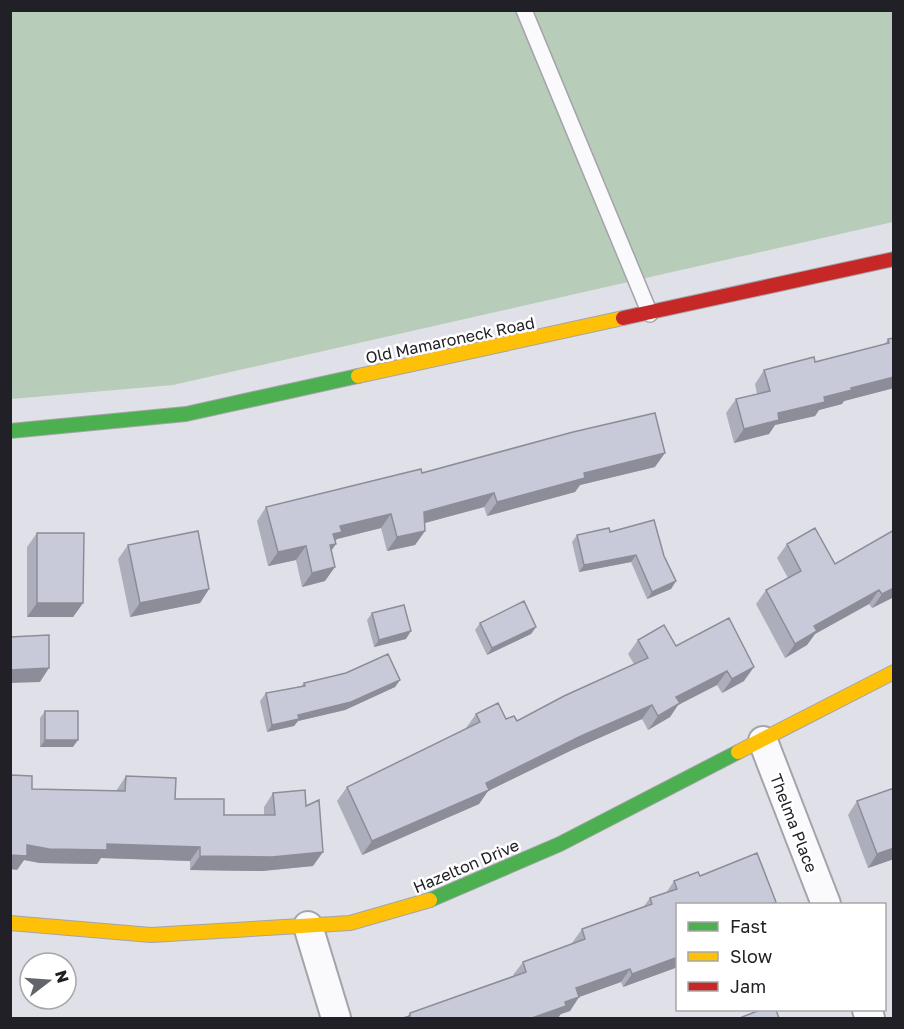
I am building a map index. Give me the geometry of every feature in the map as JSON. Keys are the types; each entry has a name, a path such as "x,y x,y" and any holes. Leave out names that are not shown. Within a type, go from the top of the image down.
{"street":[{"name":"Old Mamaroneck Road","path":"10,431 186,414 894,259"},
{"name":"Hazelton Drive","path":"10,924 151,935 350,924 423,903 560,844 894,672"},
{"name":"Thelma Place","path":"763,741 826,903"},
{"path":"308,926 336,1018"}],"lane":[{"path":"524,10 650,314"}],"green space":[{"path":"11,11 893,11 893,222 173,385 11,399"}],"building":[{"path":"894,338 894,377 824,397 825,402 778,413 779,420 744,429 736,399 770,391 764,370 814,357 815,362 889,343 888,339"},
{"path":"655,413 665,453 584,473 585,478 497,502 494,493 424,512 425,531 397,537 391,514 340,526 342,532 333,534 336,544 330,545 335,567 312,573 306,546 278,552 266,507 421,469 422,473 573,432"},
{"path":"654,520 664,556 676,581 652,592 636,555 584,565 577,535 609,528 610,532"},
{"path":"815,528 835,564 894,530 894,588 882,594 879,590 814,626 817,631 795,644 766,590 801,571 787,544"},
{"path":"198,531 209,589 140,603 128,545"},
{"path":"37,533 84,533 83,603 37,603"},
{"path":"524,601 536,627 492,648 480,623"},
{"path":"404,605 411,631 379,640 372,613"},
{"path":"729,618 754,667 732,679 727,671 676,697 680,703 658,716 652,705 581,736 486,783 489,790 372,841 347,787 480,722 476,714 498,703 506,719 514,716 517,721 564,696 648,658 638,640 664,625 676,646"},
{"path":"49,635 49,668 10,670 10,637"},
{"path":"388,654 400,680 351,702 298,715 299,719 272,725 266,693 305,686 304,683 346,673"},
{"path":"45,711 78,711 78,740 45,740"},
{"path":"10,775 32,776 32,789 125,791 126,776 176,778 175,799 224,799 224,815 275,815 273,793 305,790 306,806 319,800 323,852 272,857 200,856 200,847 107,844 107,850 49,849 27,845 27,856 10,855"},
{"path":"894,788 894,848 877,854 857,801"},
{"path":"757,853 776,902 676,903 676,958 632,974 630,969 576,988 579,997 565,1002 566,1006 532,1018 403,1018 410,1016 410,1013 526,972 523,962 585,939 582,929 652,904 650,898 677,889 674,881 698,872 700,876"},
{"path":"757,1011 776,1011 779,1018 743,1018"}],"traffic: fast":[{"path":"10,431 186,414 358,376"},
{"path":"430,900 560,844 738,752"}],"traffic: slow":[{"path":"358,376 623,318"},
{"path":"738,752 894,672"},
{"path":"10,923 151,935 350,923 430,900"}],"traffic: jam":[{"path":"623,318 894,259"}]}
